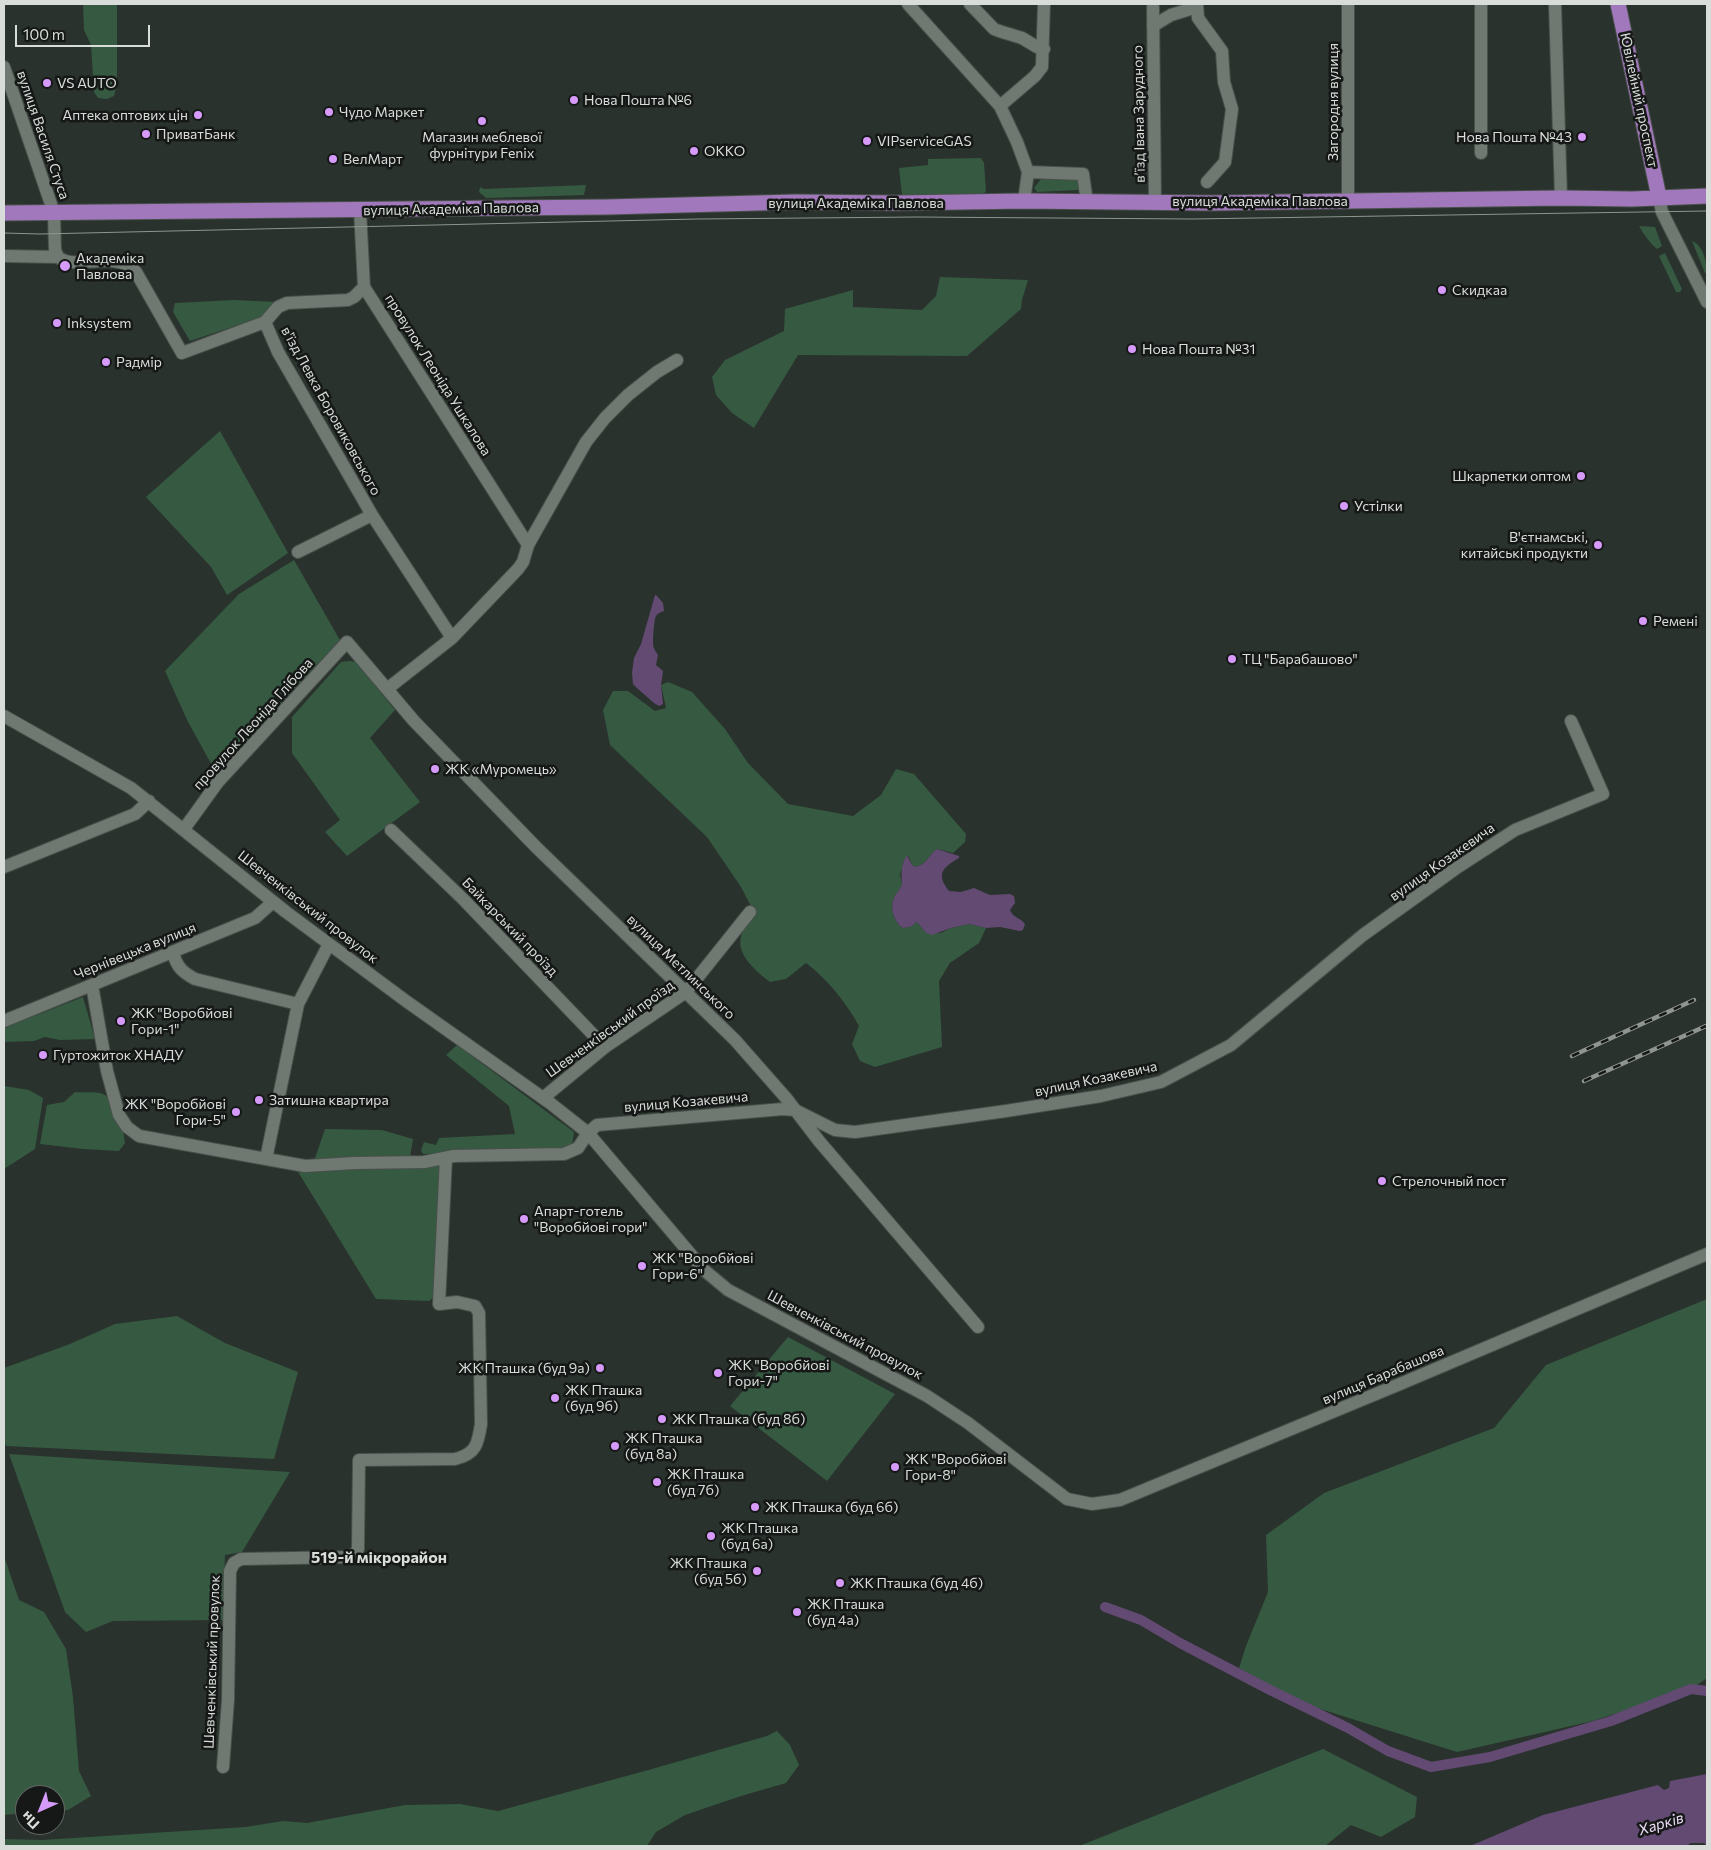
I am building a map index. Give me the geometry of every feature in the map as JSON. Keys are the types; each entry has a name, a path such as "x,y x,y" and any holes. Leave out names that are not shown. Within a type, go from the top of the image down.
{"main road":[{"name":"Ювілейний проспект","path":"1618,4 1659,197"},
{"name":"вулиця Академіка Павлова","path":"4,213 360,210 795,202 1348,201 1632,199 1707,196"}],"street":[{"path":"908,4 1000,106 1017,142 1028,172 1024,201"},
{"path":"970,4 999,32 1022,38 1044,49"},
{"path":"1000,106 1039,71 1043,62 1044,4"},
{"name":"в’їзд Івана Зарудного","path":"1152,26 1170,15 1198,4 1198,18 1222,51 1224,82 1232,109 1226,162 1207,182"},
{"name":"Загородня вулиця","path":"1348,4 1348,201"},
{"path":"1481,4 1481,153"},
{"path":"1555,4 1561,198"},
{"name":"в’їзд Івана Зарудного","path":"1153,7 1155,202"},
{"name":"вулиця Василя Стуса","path":"4,67 8,89 54,213 55,250 58,257"},
{"path":"1028,172 1083,174 1087,202"},
{"path":"1659,197 1662,212 1707,302"},
{"name":"провулок Леоніда Ушкалова","path":"360,210 364,287 528,545"},
{"path":"4,256 58,257 67,261 115,261 130,265 136,272 182,353 265,322 278,307 287,303 348,300 364,287"},
{"name":"в'їзд Левка Боровиковського","path":"265,322 278,352 372,515 452,638"},
{"path":"387,689 452,638 518,569 527,554 528,545 586,442 605,418 628,395 657,372 677,360"},
{"name":"в'їзд Левка Боровиковського","path":"298,552 372,515"},
{"name":"вулиця Метлинського","path":"347,642 414,720 536,847 734,1040 796,1110 819,1141 978,1327"},
{"name":"провулок Леоніда Глібова","path":"184,829 218,782 347,642"},
{"name":"Шевченківський провулок","path":"4,716 149,800 273,902 406,1001 543,1098 588,1133 704,1270 728,1290 927,1396 968,1423 1067,1499"},
{"name":"вулиця Козакевича","path":"588,1133 597,1125 783,1109 796,1110 835,1130 855,1132 1101,1096 1152,1085 1231,1045 1363,935 1455,869 1515,830 1603,794 1571,721"},
{"path":"4,867 135,814 149,800"},
{"name":"Байкарський проїзд","path":"391,830 463,899 605,1047"},
{"name":"Чернівецька вулиця","path":"4,1021 255,918 273,902"},
{"name":"Шевченківський проїзд","path":"543,1098 605,1047 686,992 750,912"},
{"path":"266,1158 298,1004 329,944"},
{"path":"173,953 176,964 184,973 195,979 298,1004"},
{"path":"92,985 107,1071 119,1115 128,1127 139,1136 305,1166 424,1162 450,1157 564,1154 578,1148 588,1133"},
{"name":"Шевченківський провулок","path":"222,1767 228,1700 230,1571 234,1563 241,1559 348,1558 352,1556 358,1549 360,1460 455,1460 463,1458 470,1453 476,1447 479,1439 481,1424 479,1313 474,1306 457,1302 439,1304 450,1157"},
{"name":"вулиця Барабашова","path":"1067,1499 1092,1504 1120,1500 1707,1254"}],"green space":[{"path":"83,4 117,4 117,84 114,96 107,99 98,98 94,92 91,45 84,30"},
{"path":"981,158 984,163 986,191 983,195 902,195 899,168 928,165 928,159"},
{"path":"1041,179 1078,180 1079,190 1037,192 1034,188"},
{"path":"586,185 584,195 486,198 479,192 480,187 484,189"},
{"path":"1639,226 1655,227 1662,246 1657,249 1647,239"},
{"path":"1692,241 1702,250 1707,273 1705,273"},
{"path":"1665,253 1682,289 1680,292 1676,292 1659,256"},
{"path":"940,277 1028,280 1021,309 967,356 798,355 754,428 732,413 716,395 712,377 725,360 784,331 785,309 853,290 853,307 922,310 936,296"},
{"path":"234,300 277,302 262,317 190,341 173,312 175,303"},
{"path":"220,431 288,553 227,595 211,567 146,497"},
{"path":"294,560 341,642 219,778 188,722 165,671 239,594"},
{"path":"341,662 356,662 395,710 370,738 420,802 347,856 325,832 340,820 292,753 292,717"},
{"path":"668,682 692,692 725,729 748,763 788,804 853,816 881,795 896,769 914,774 966,834 965,842 953,853 937,849 919,866 915,867 912,865 908,855 900,874 902,884 892,906 898,923 903,928 910,927 917,922 925,932 941,933 951,928 969,924 986,928 979,943 950,963 939,981 942,1047 875,1067 860,1061 852,1044 859,1026 836,991 822,976 806,963 786,979 770,982 745,957 740,944 741,937 754,912 741,887 707,837 610,745 603,710 613,691 628,691 655,711 666,708 661,685"},
{"path":"83,997 95,1039 60,1040 45,1037 34,1041 4,1042 4,1028"},
{"path":"457,1045 574,1132 572,1146 567,1150 423,1154 421,1150 424,1142 436,1145 439,1138 515,1134 509,1106 446,1055"},
{"path":"4,1086 29,1090 43,1098 35,1149 4,1169"},
{"path":"75,1092 100,1093 113,1102 119,1115 125,1143 119,1151 40,1144 47,1105 64,1102"},
{"path":"325,1129 382,1130 413,1139 410,1157 314,1161"},
{"path":"443,1161 435,1296 429,1301 376,1299 295,1167"},
{"path":"1707,1299 1707,1678 1691,1689 1593,1721 1457,1752 1298,1702 1239,1668 1268,1592 1266,1535 1324,1493 1494,1428 1546,1365"},
{"path":"177,1316 225,1343 298,1372 274,1459 6,1446 4,1442 4,1368 70,1344 115,1324"},
{"path":"788,1337 895,1394 827,1481 730,1406"},
{"path":"9,1454 290,1472 242,1552 225,1555 223,1620 113,1621 86,1632 65,1612"},
{"path":"4,1556 19,1600 44,1612 66,1649 73,1697 79,1771 91,1796 65,1810 65,1785 15,1785 15,1814 4,1815"},
{"path":"777,1731 790,1745 799,1765 786,1783 685,1815 656,1832 647,1846 4,1846 4,1839 42,1840 246,1827 283,1821 307,1823 405,1805 460,1804 498,1811 652,1769 767,1736"},
{"path":"1323,1749 1417,1797 1415,1817 1381,1837 1351,1825 1325,1846 1079,1846"}],"water":[{"path":"655,595 663,603 664,611 656,617 653,634 653,646 658,655 656,665 663,671 661,685 663,704 659,706 633,684 632,673 634,658 641,644"},
{"path":"937,849 959,856 943,872 943,880 949,891 961,892 974,888 990,895 1010,894 1014,896 1015,903 1010,910 1025,924 1023,930 1000,927 986,928 969,924 932,935 925,932 917,922 910,927 903,928 900,926 895,919 892,906 902,884 902,869 905,859 907,855 912,865 915,867 919,866"},
{"name":"Харків","path":"1707,1774 1707,1846 1704,1843 1691,1843 1686,1846 1470,1846 1543,1815 1658,1785 1664,1790 1669,1788 1670,1781"}],"waterway":[{"path":"1105,1607 1141,1620 1180,1643 1348,1728 1388,1751 1431,1767 1490,1757 1611,1721 1691,1689 1707,1691"}],"tram line":[{"path":"4,233 40,234 697,219 917,217 1192,219 1707,211"}],"railway":[{"path":"1572,1056 1694,1000"},
{"path":"1584,1081 1706,1026"}],"place":[{"name":"VS AUTO","path":"47,83"},
{"name":"Нова Пошта №6","path":"574,100"},
{"name":"Чудо Маркет","path":"329,112"},
{"name":"Аптека оптових цін","path":"198,115"},
{"name":"Магазин меблевої фурнітури Fenix","path":"482,121"},
{"name":"ПриватБанк","path":"146,134"},
{"name":"Нова Пошта №43","path":"1582,137"},
{"name":"VIPserviceGAS","path":"867,141"},
{"name":"ОККО","path":"694,151"},
{"name":"ВелМарт","path":"333,159"},
{"name":"Академіка Павлова","path":"65,266"},
{"name":"Скидкаа","path":"1442,290"},
{"name":"Inksystem","path":"57,323"},
{"name":"Нова Пошта №31","path":"1132,349"},
{"name":"Радмір","path":"106,362"},
{"name":"Шкарпетки оптом","path":"1581,476"},
{"name":"Устілки","path":"1344,506"},
{"name":"В'єтнамські, китайські продукти","path":"1598,545"},
{"name":"Ремені","path":"1643,621"},
{"name":"ТЦ \"Барабашово\"","path":"1232,659"},
{"name":"ЖК «Муромець»","path":"435,769"},
{"name":"ЖК \"Воробйові Гори-1\"","path":"121,1021"},
{"name":"Гуртожиток ХНАДУ","path":"43,1055"},
{"name":"Затишна квартира","path":"259,1100"},
{"name":"ЖК \"Воробйові Гори-5\"","path":"236,1112"},
{"name":"Стрелочный пост","path":"1382,1181"},
{"name":"Апарт-готель \"Воробйові гори\"","path":"524,1219"},
{"name":"ЖК \"Воробйові Гори-6\"","path":"642,1266"},
{"name":"ЖК Пташка (буд 9а)","path":"600,1368"},
{"name":"ЖК \"Воробйові Гори-7\"","path":"718,1373"},
{"name":"ЖК Пташка (буд 9б)","path":"555,1398"},
{"name":"ЖК Пташка (буд 8б)","path":"662,1419"},
{"name":"ЖК Пташка (буд 8а)","path":"615,1446"},
{"name":"ЖК \"Воробйові Гори-8\"","path":"895,1467"},
{"name":"ЖК Пташка (буд 7б)","path":"657,1482"},
{"name":"ЖК Пташка (буд 6б)","path":"755,1507"},
{"name":"ЖК Пташка (буд 6а)","path":"711,1536"},
{"name":"ЖК Пташка (буд 5б)","path":"757,1571"},
{"name":"ЖК Пташка (буд 4б)","path":"840,1583"},
{"name":"ЖК Пташка (буд 4а)","path":"797,1612"}],"district":[{"name":"519-й мікрорайон","path":"379,1558"}]}
